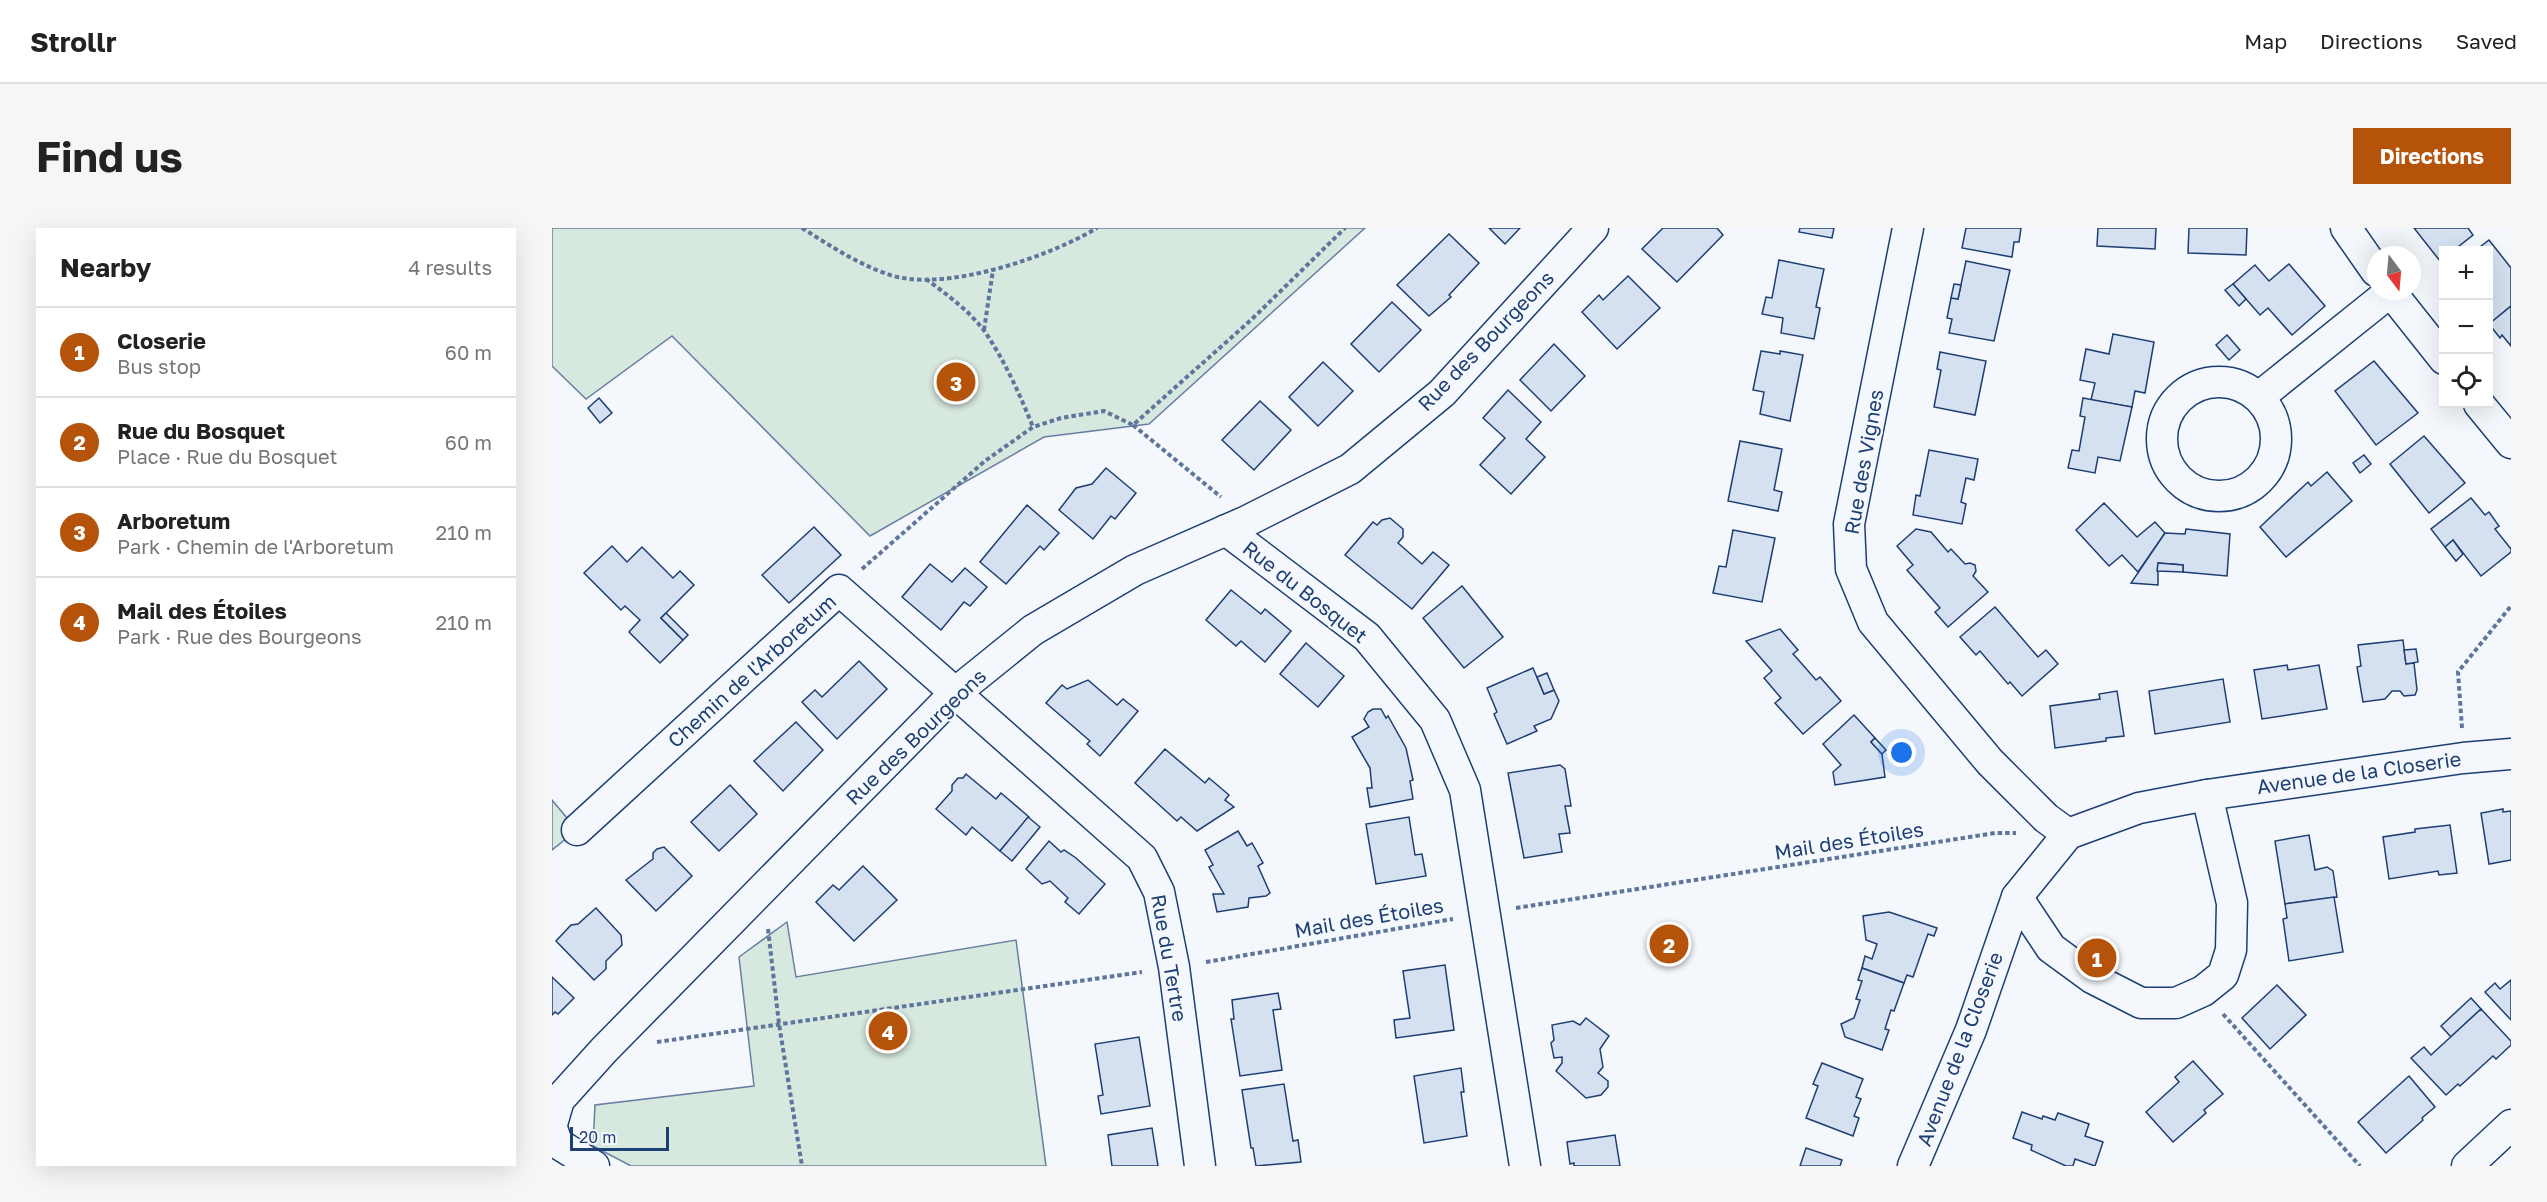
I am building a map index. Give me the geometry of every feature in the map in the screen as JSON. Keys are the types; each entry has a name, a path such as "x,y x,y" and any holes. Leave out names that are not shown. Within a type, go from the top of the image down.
{"street":[{"name":"Rue des Bourgeons","path":"552,1126 559,1100 604,1050 956,693 1033,630 1135,570 1236,526 1350,469 1442,393 1593,228"},
{"name":"Rue des Vignes","path":"1908,228 1849,524 1851,569 1873,622 1990,762 2046,818 2068,834"},
{"path":"2346,228 2367,258"},
{"path":"2259,398 2379,300"},
{"path":"2397,300 2440,354"},
{"path":"2482,408 2511,443"},
{"name":"Rue du Bosquet","path":"1236,526 1367,636 1435,720 1465,790 1525,1166"},
{"name":"Chemin de l'Arboretum","path":"577,830 839,590 956,693"},
{"name":"Rue du Tertre","path":"956,693 1142,858 1159,892 1174,967 1200,1166"},
{"name":"Avenue de la Closerie","path":"1914,1166 1971,1030 2017,897 2068,834 2139,808 2207,795 2463,758 2511,754"},
{"path":"2017,897 2051,948 2092,978 2131,998 2141,1003 2176,1003 2203,992 2223,975 2230,950 2232,903 2207,795"},
{"path":"2467,1166 2511,1125"},
{"path":"552,1126 557,1143 594,1166"}],"path":[{"path":"802,228 856,261 889,275 925,279 993,270 1023,262 1078,240 1097,228"},
{"path":"1133,425 1251,320 1345,228"},
{"path":"984,330 993,270"},
{"path":"925,279 950,297 984,330 1021,396 1033,427"},
{"path":"839,590 903,531 985,461 1033,427 1061,418 1104,411 1133,425 1232,506 1236,526"},
{"path":"2463,758 2458,672 2511,606"},
{"name":"Mail des Étoiles","path":"604,1050 1174,967 1484,913 1995,833 2068,834"},
{"path":"763,888 779,1024 802,1166"},
{"path":"2203,992 2360,1166"}],"shaded area":[{"path":"552,228 1365,228 1149,424 1044,437 870,536 672,336 586,399 552,366"},
{"path":"552,800 577,830 552,850"},
{"path":"787,922 796,977 1016,940 1046,1166 631,1166 593,1146 595,1105 754,1086 739,957"}],"building":[{"path":"1489,228 1520,228 1505,244"},
{"path":"1663,228 1717,228 1723,235 1677,282 1642,249"},
{"path":"1800,228 1834,228 1832,238 1799,232"},
{"path":"1966,228 2021,228 2019,242 2014,242 2012,257 1962,248"},
{"path":"2098,228 2156,228 2155,249 2097,246"},
{"path":"2189,228 2247,228 2246,255 2188,253"},
{"path":"2414,228 2468,228 2473,235 2459,246 2439,246 2439,260"},
{"path":"1449,234 1479,263 1449,295 1451,297 1429,316 1397,285"},
{"path":"2489,240 2511,268 2511,306 2493,321 2493,246 2481,246"},
{"path":"1779,260 1824,269 1816,307 1820,308 1814,339 1781,333 1783,318 1762,314 1766,297 1772,298"},
{"path":"1966,261 2010,270 1994,341 1949,333 1952,319 1947,318 1951,298 1958,299"},
{"path":"2289,264 2325,306 2292,335 2268,308 2260,315 2233,284 2255,265 2269,281"},
{"path":"1628,276 1660,308 1617,349 1582,312 1599,295 1603,300"},
{"path":"1954,284 1961,285 1958,299 1951,298"},
{"path":"2233,284 2246,299 2239,306 2225,290"},
{"path":"1392,302 1421,330 1379,372 1351,344"},
{"path":"2511,306 2511,346 2502,335 2500,338 2493,329 2493,321"},
{"path":"2113,334 2154,342 2145,393 2135,391 2132,407 2091,400 2095,383 2080,380 2086,349 2109,354"},
{"path":"2227,335 2240,350 2229,360 2216,345"},
{"path":"1554,344 1585,376 1551,411 1520,380"},
{"path":"1761,351 1780,354 1780,351 1803,355 1790,421 1760,414 1764,392 1753,390"},
{"path":"1940,352 1986,361 1975,415 1934,407 1941,370 1937,369"},
{"path":"2374,361 2418,413 2376,445 2335,391"},
{"path":"1323,362 1353,391 1318,426 1289,397"},
{"path":"1508,390 1541,422 1526,439 1545,457 1511,494 1480,465 1505,438 1483,418"},
{"path":"599,398 612,413 600,423 588,408"},
{"path":"2083,398 2132,407 2120,461 2098,457 2095,473 2068,468 2072,450 2079,451 2085,417 2080,416"},
{"path":"1260,401 1291,430 1254,470 1222,440"},
{"path":"2424,436 2465,483 2429,513 2390,464"},
{"path":"1740,441 1782,449 1774,490 1782,492 1778,511 1728,501"},
{"path":"1929,450 1978,459 1974,480 1966,478 1961,502 1966,504 1962,524 1913,515 1916,495 1920,496"},
{"path":"2364,455 2371,464 2360,473 2353,463"},
{"path":"1106,468 1136,493 1115,519 1111,516 1093,539 1059,510 1076,488 1092,484"},
{"path":"2327,472 2352,501 2286,557 2260,527 2308,482 2311,486"},
{"path":"2471,498 2485,515 2489,512 2499,526 2495,529 2511,549 2511,552 2481,576 2453,540 2445,547 2431,529"},
{"path":"2104,503 2137,537 2155,522 2165,533 2138,572 2122,555 2109,566 2076,530"},
{"path":"1027,505 1059,533 1044,550 1040,546 1006,584 980,562"},
{"path":"1390,518 1403,529 1403,537 1398,543 1422,564 1433,552 1449,565 1412,609 1345,555 1373,522 1377,525 1382,520"},
{"path":"814,527 841,555 789,603 762,575"},
{"path":"1916,529 1931,532 1948,552 1951,549 1965,564 1975,565 1976,571 1973,576 1988,592 1948,627 1935,612 1940,608 1907,570 1913,565 1897,546"},
{"path":"2186,529 2230,534 2227,576 2183,572 2183,565 2158,563 2158,585 2131,583 2165,533 2185,534"},
{"path":"1733,530 1775,538 1762,602 1713,593 1719,566 1726,567"},
{"path":"2453,540 2463,554 2456,561 2445,547"},
{"path":"612,546 627,562 642,547 673,578 680,571 694,585 661,618 683,640 660,663 629,632 640,620 625,606 621,610 584,573"},
{"path":"2158,563 2183,565 2183,572 2157,571"},
{"path":"930,564 952,582 965,568 987,587 970,606 964,602 941,630 902,597"},
{"path":"1462,586 1503,637 1464,668 1423,618"},
{"path":"1231,590 1261,614 1265,609 1291,631 1265,662 1241,641 1236,646 1206,620"},
{"path":"1995,607 2038,657 2046,650 2058,664 2022,696 2010,682 2008,684 1980,651 1976,655 1960,637"},
{"path":"666,613 688,635 683,640 661,618"},
{"path":"1780,629 1798,650 1793,654 1816,680 1820,677 1841,701 1803,734 1775,703 1781,698 1764,678 1772,671 1746,641"},
{"path":"2403,640 2406,664 2414,663 2417,690 2415,695 2404,696 2400,691 2392,691 2385,699 2363,702 2357,667 2361,666 2358,645"},
{"path":"1306,643 1344,676 1318,707 1280,674"},
{"path":"2416,649 2418,662 2406,664 2404,650"},
{"path":"859,661 887,689 837,739 802,702 815,690 822,697"},
{"path":"2287,665 2288,670 2319,665 2327,709 2262,719 2254,670"},
{"path":"1533,668 1544,694 1554,690 1559,701 1551,719 1534,726 1537,731 1507,744 1494,714 1497,712 1487,688"},
{"path":"1547,673 1554,690 1544,694 1537,677"},
{"path":"2223,679 2230,722 2155,734 2149,691"},
{"path":"1088,680 1117,705 1123,699 1138,711 1100,756 1087,744 1090,741 1046,703 1062,685 1067,689"},
{"path":"2117,691 2124,736 2106,738 2106,741 2055,748 2050,706 2100,699 2099,694"},
{"path":"1373,709 1381,709 1386,718 1388,716 1406,748 1413,780 1410,781 1413,799 1370,807 1367,788 1372,788 1370,768 1352,737 1369,727 1364,719"},
{"path":"1854,715 1875,738 1871,742 1882,754 1885,777 1835,785 1833,772 1841,765 1823,744"},
{"path":"796,722 823,750 783,791 754,761"},
{"path":"1875,738 1886,750 1882,754 1871,742"},
{"path":"1165,749 1205,783 1209,778 1229,795 1225,800 1234,807 1197,831 1181,817 1177,821 1135,783"},
{"path":"1560,765 1565,769 1571,806 1565,806 1570,833 1559,834 1562,852 1524,858 1508,773"},
{"path":"966,774 996,799 1001,793 1029,817 1000,851 972,827 966,835 936,809 952,791 952,785 958,778 963,778"},
{"path":"730,785 757,814 719,851 691,822"},
{"path":"2503,809 2503,812 2511,811 2511,860 2489,864 2481,813"},
{"path":"1028,817 1040,827 1012,861 1000,851"},
{"path":"1409,817 1415,855 1422,854 1426,876 1376,884 1366,824"},
{"path":"2450,825 2457,873 2439,875 2438,871 2389,879 2383,837 2415,832 2415,829"},
{"path":"1238,831 1247,846 1252,843 1263,863 1258,866 1270,893 1266,896 1249,898 1248,907 1217,912 1213,894 1224,894 1209,867 1213,865 1205,850"},
{"path":"2309,835 2315,870 2327,867 2333,871 2337,897 2285,904 2275,841"},
{"path":"1049,841 1061,852 1064,850 1076,858 1105,884 1079,914 1065,902 1068,898 1050,881 1042,884 1026,869"},
{"path":"664,847 692,876 656,911 626,880 653,859 653,853 657,849"},
{"path":"863,866 897,900 854,941 816,902 833,885 839,890"},
{"path":"2334,897 2343,952 2289,961 2283,919 2287,918 2285,904"},
{"path":"596,908 621,935 622,945 606,961 606,969 594,980 556,941 571,925 578,924"},
{"path":"1889,912 1937,928 1934,936 1928,934 1913,977 1907,975 1904,983 1862,968 1865,956 1872,959 1877,944 1866,940 1863,916"},
{"path":"1676,938 1677,948 1663,950 1661,940"},
{"path":"1445,965 1454,1030 1396,1038 1394,1020 1410,1018 1403,971"},
{"path":"1862,968 1904,983 1894,1011 1891,1010 1885,1029 1889,1030 1882,1050 1845,1037 1841,1024 1854,1018 1860,1000 1856,999 1862,981 1858,980"},
{"path":"552,977 574,998 558,1014 555,1012 552,1015"},
{"path":"2511,980 2511,1020 2485,992 2495,983 2500,989"},
{"path":"2277,985 2306,1015 2270,1049 2242,1018"},
{"path":"1278,993 1281,1009 1273,1010 1282,1070 1240,1076 1231,1019 1234,1019 1232,1000"},
{"path":"2471,998 2481,1009 2451,1037 2441,1026"},
{"path":"2481,1009 2511,1041 2511,1045 2496,1059 2493,1056 2460,1086 2458,1084 2446,1095 2411,1058 2424,1047 2431,1055"},
{"path":"1586,1018 1609,1036 1600,1049 1603,1067 1598,1073 1608,1081 1608,1087 1601,1095 1586,1098 1556,1071 1562,1063 1562,1057 1554,1058 1551,1043 1554,1040 1552,1025 1573,1021 1580,1025"},
{"path":"1139,1037 1150,1106 1101,1114 1098,1096 1103,1095 1095,1044"},
{"path":"2193,1061 2223,1094 2204,1110 2206,1113 2173,1142 2146,1112 2179,1082 2175,1077"},
{"path":"1822,1063 1863,1079 1856,1097 1861,1099 1854,1116 1859,1118 1853,1136 1806,1118 1818,1086 1813,1084"},
{"path":"1461,1068 1464,1092 1461,1092 1467,1136 1424,1143 1414,1076"},
{"path":"2409,1076 2435,1107 2386,1153 2358,1122"},
{"path":"1284,1084 1293,1141 1298,1140 1301,1162 1256,1166 1242,1090"},
{"path":"2022,1112 2042,1119 2043,1116 2055,1120 2058,1113 2089,1124 2085,1136 2103,1142 2095,1166 2075,1159 2073,1166 2066,1166 2031,1150 2032,1145 2013,1138"},
{"path":"1152,1128 1158,1166 1112,1166 1108,1135"},
{"path":"1615,1135 1620,1166 1574,1166 1574,1163 1570,1164 1567,1142"},
{"path":"1806,1148 1842,1160 1840,1166 1800,1166"}],"place":[{"name":"Arboretum","path":"956,382"},
{"name":"Rue du Bosquet","path":"1669,944"},
{"name":"Closerie","path":"2097,958"},
{"name":"Mail des Étoiles","path":"888,1031"}]}
